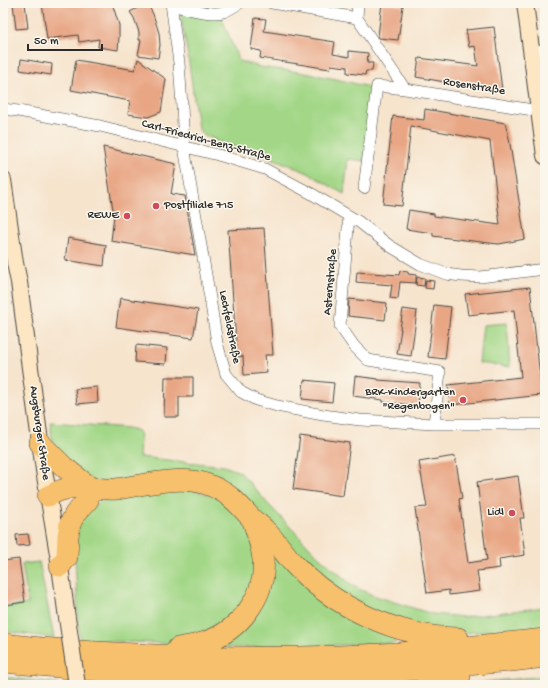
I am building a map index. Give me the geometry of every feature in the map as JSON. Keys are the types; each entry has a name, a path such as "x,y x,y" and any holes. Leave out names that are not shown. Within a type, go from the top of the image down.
{"highway":[{"path":"40,443 89,494"},
{"path":"48,496 60,501 75,502 89,494 167,481 187,481 204,484 220,489 234,498 313,583 363,615 392,626 422,634 454,638 492,638 520,642"},
{"path":"60,566 67,557 70,524 89,494"},
{"path":"109,652 178,648 206,642 226,632 241,620 253,605 260,590 263,576 264,561 262,548 252,518"},
{"path":"3,644 39,648 209,657 290,657 398,653 545,639"},
{"path":"3,662 171,675 292,675 399,671 545,657"},
{"path":"426,685 441,679 487,673 511,661"},
{"path":"171,675 212,685"}],"main road":[{"path":"524,3 538,51 539,111 545,156"},
{"name":"Augsburger Straße","path":"3,180 19,282 40,443 77,685"}],"street":[{"path":"171,4 211,13 221,13 240,3"},
{"path":"272,3 356,18"},
{"path":"358,3 356,18 405,89"},
{"name":"Lechfeldstraße","path":"171,4 179,64 184,147 217,343 226,374 241,392 256,400 277,406 323,415 360,420 434,424 545,424"},
{"name":"Rosenstraße","path":"364,188 377,86 405,89 539,111"},
{"name":"Carl-Friedrich-Benz-Straße","path":"3,109 100,126 265,169 312,194 359,222 390,246 420,264 446,274 480,277 545,269"},
{"name":"Asternstraße","path":"349,216 340,326 354,346 368,360 440,372 434,424"}],"green space":[{"path":"180,12 221,16 239,61 260,67 299,72 373,88 365,161 348,159 344,194 308,173 277,160 219,142 203,134 198,128"},
{"path":"507,323 510,367 479,363 483,325"},
{"path":"50,422 129,428 139,431 139,457 224,466 240,472 268,504 318,556 353,586 372,595 432,614 465,617 545,607 545,629 513,634 491,631 453,634 424,629 342,599 234,493 93,481 60,458 52,440"},
{"path":"175,489 192,490 219,497 250,527 258,575 236,618 179,644 80,640 74,526 90,507 110,497"},
{"path":"267,546 392,632 396,643 218,648 230,637"},
{"path":"39,562 54,638 3,631 3,607 28,604 22,564"},
{"path":"545,676 545,685 470,685 486,682"},
{"path":"3,677 59,683 60,685 3,685"}],"building":[{"path":"13,3 25,3 28,28 16,29"},
{"path":"42,3 112,3 119,25 118,50 98,47 99,39 79,42 78,35 47,39"},
{"path":"147,3 153,14 159,33 160,45 158,58 138,55 141,40 139,40 139,32 130,12"},
{"path":"382,3 403,6 398,40 379,38 378,36"},
{"path":"255,18 266,19 264,31 335,42 333,54 349,57 349,51 368,53 367,63 373,63 372,71 366,71 365,75 347,73 347,67 331,65 330,69 260,58 261,51 251,49"},
{"path":"494,27 502,90 480,88 416,77 419,58 478,66 475,46 469,47 466,30"},
{"path":"21,59 52,64 51,75 20,70"},
{"path":"138,59 166,79 161,112 148,117 128,114 130,101 71,90 76,60 135,70"},
{"path":"425,109 505,123 509,138 525,239 499,244 433,236 433,233 406,229 409,210 434,214 434,216 500,225 490,141 411,126 402,206 383,204 393,116 424,120"},
{"path":"103,147 176,164 171,194 185,196 195,255 111,241 114,216"},
{"path":"264,228 273,355 265,355 267,373 244,375 243,356 237,357 228,230"},
{"path":"68,238 106,245 104,266 65,260"},
{"path":"400,271 416,275 416,283 400,282 398,299 390,298 392,285 356,282 357,272 399,275"},
{"path":"417,277 425,278 424,286 416,285"},
{"path":"426,280 434,281 433,289 425,288"},
{"path":"530,287 542,395 450,405 448,385 521,377 514,310 468,315 465,294"},
{"path":"120,298 198,310 193,338 116,327"},
{"path":"349,299 387,303 385,320 348,316"},
{"path":"434,305 451,307 445,359 428,357"},
{"path":"403,309 417,311 411,356 397,354"},
{"path":"136,345 167,348 166,364 135,362"},
{"path":"355,376 378,380 420,383 418,405 383,402 383,400 353,396"},
{"path":"165,377 193,377 193,397 179,397 179,417 164,417"},
{"path":"304,380 334,383 332,402 302,399"},
{"path":"97,387 98,402 77,404 75,389"},
{"path":"300,436 350,443 343,496 293,489"},
{"path":"455,456 462,498 459,499 468,563 487,560 477,482 518,476 524,518 520,518 525,555 499,559 500,568 477,571 480,591 449,595 449,590 427,593 415,508 427,507 419,462"},
{"path":"28,534 30,545 17,546 16,535"},
{"path":"19,559 25,602 5,605 3,593 3,561"}],"place":[{"name":"Postfiliale 715","path":"156,206"},
{"name":"REWE","path":"127,216"},
{"name":"BRK-Kindergarten \"Regenbogen\"","path":"463,400"},
{"name":"Lidl","path":"512,513"}]}
